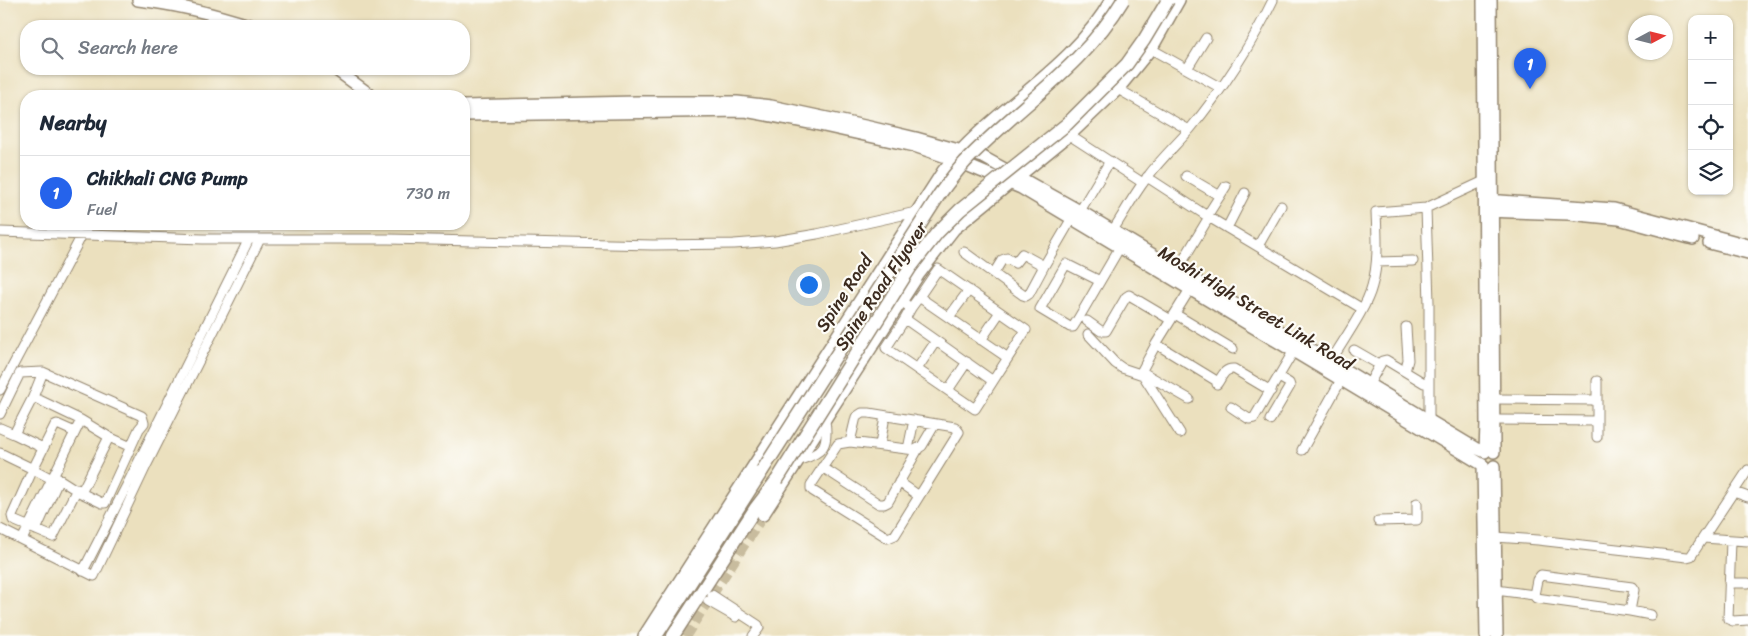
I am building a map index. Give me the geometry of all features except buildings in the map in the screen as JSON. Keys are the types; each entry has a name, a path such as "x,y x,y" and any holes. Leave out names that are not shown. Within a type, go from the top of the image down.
{"main road":[{"name":"Spine Road Flyover","path":"739,499 762,471 935,201 952,178 982,145 1041,94 1097,38 1123,0"},
{"name":"Spine Road Flyover","path":"759,512 777,480 910,268 931,240 946,222 1067,124 1108,84 1127,64 1168,0"},
{"name":"Spine Road","path":"656,636 739,499"},
{"path":"673,636 759,512"}],"street":[{"path":"138,0 196,10 233,20"},
{"path":"182,0 223,10 251,20"},
{"name":"Spine Road","path":"644,636 739,499 916,212 956,155 1044,78 1089,32 1111,0"},
{"path":"759,512 800,460 928,260 954,229 1069,135 1118,89 1151,49 1180,0"},
{"path":"1114,230 1145,180 1160,160 1189,130 1221,88 1273,0"},
{"path":"1483,0 1484,181 1488,206 1494,399 1494,420 1490,452"},
{"path":"1489,466 1498,459 1490,452 1486,414 1491,0"},
{"path":"1187,68 1206,38"},
{"path":"1151,49 1221,88"},
{"path":"343,75 364,90"},
{"path":"1118,89 1189,130"},
{"path":"470,106 598,108"},
{"path":"470,115 598,108"},
{"name":"Moshi High Street Link Road","path":"598,108 745,111 801,121 956,155 1014,180 1076,214 1114,230 1178,269 1193,285 1293,352 1340,375 1489,466"},
{"path":"1069,135 1110,161 1362,308"},
{"path":"964,252 1026,296 1110,161"},
{"path":"1186,176 1220,196"},
{"path":"1331,361 1366,303 1372,286 1377,262 1376,212 1426,208 1484,181"},
{"path":"1178,269 1226,186"},
{"path":"1227,228 1245,193"},
{"path":"1258,246 1280,206"},
{"path":"1488,206 1614,209 1748,245"},
{"path":"1488,206 1619,219 1748,253"},
{"path":"1426,208 1430,303 1429,419"},
{"path":"0,232 203,240 399,239 653,245 734,244 775,241 817,234 916,212"},
{"name":"Moshi High Street Link Road","path":"1076,214 1120,247 1331,361 1340,375 1369,384 1475,448 1490,452"},
{"path":"0,390 82,235"},
{"path":"0,529 94,576 143,464 249,239"},
{"path":"83,571 143,464 260,239"},
{"path":"1100,281 1066,264 1040,309 1070,327 1074,327 1120,247"},
{"path":"994,273 1004,258 1015,263 1022,254 1044,266"},
{"path":"1377,262 1413,261"},
{"path":"938,268 969,290 1026,330 975,409 886,348 938,268"},
{"path":"1141,372 1193,285"},
{"path":"949,317 969,290"},
{"path":"1087,321 1101,331 1106,331 1129,295 1233,349"},
{"path":"919,297 1008,358"},
{"path":"901,301 912,308"},
{"path":"981,340 1000,312"},
{"path":"905,319 993,380"},
{"path":"1405,371 1408,360 1406,326"},
{"path":"1088,334 1122,368 1141,372 1189,399"},
{"path":"916,369 936,341"},
{"path":"1156,344 1216,382 1228,369 1234,369 1271,391"},
{"path":"1354,350 1380,364"},
{"path":"1230,407 1252,419 1271,391 1293,352"},
{"path":"1369,384 1382,361 1386,360 1424,383"},
{"path":"948,390 967,362"},
{"path":"14,434 33,397 43,372"},
{"path":"0,414 20,373 43,372 142,416 144,423 105,502 102,503 55,478 0,453"},
{"path":"1141,372 1180,433"},
{"path":"1302,450 1340,375"},
{"path":"1270,420 1290,386 1289,383 1279,377"},
{"path":"1597,381 1597,437"},
{"path":"33,397 81,420 129,451 143,464"},
{"path":"1494,399 1597,400"},
{"path":"850,442 856,417 869,413 955,427 959,432 895,535 888,538 811,489 810,485 838,444 850,442 918,449"},
{"path":"880,445 885,416"},
{"path":"22,540 32,528 81,420"},
{"path":"908,449 914,420"},
{"path":"1494,420 1597,421"},
{"path":"800,460 815,456 822,447 827,434 824,421"},
{"path":"75,432 56,424 33,469 12,517 13,520 54,537 108,437"},
{"path":"822,468 879,504 884,504 888,502 918,449 922,446 935,424"},
{"path":"0,428 43,448"},
{"path":"822,447 832,453"},
{"path":"1489,466 1495,537 1497,636"},
{"path":"1486,636 1489,466"},
{"path":"1495,537 1691,556 1748,470"},
{"path":"899,482 920,496"},
{"path":"1734,492 1748,497"},
{"path":"1378,521 1417,520 1418,503"},
{"path":"1702,538 1748,541"},
{"path":"1731,540 1728,619 1733,621 1748,620"},
{"path":"1534,595 1537,580 1541,575 1632,586 1634,590 1630,611"},
{"path":"1729,583 1748,583"},
{"path":"1496,590 1650,615"},
{"path":"750,626 710,598 758,625 753,636"}],"tunnel":[{"path":"685,636 763,515"}],"place":[{"name":"Chikhali CNG Pump","path":"1530,89"}]}
